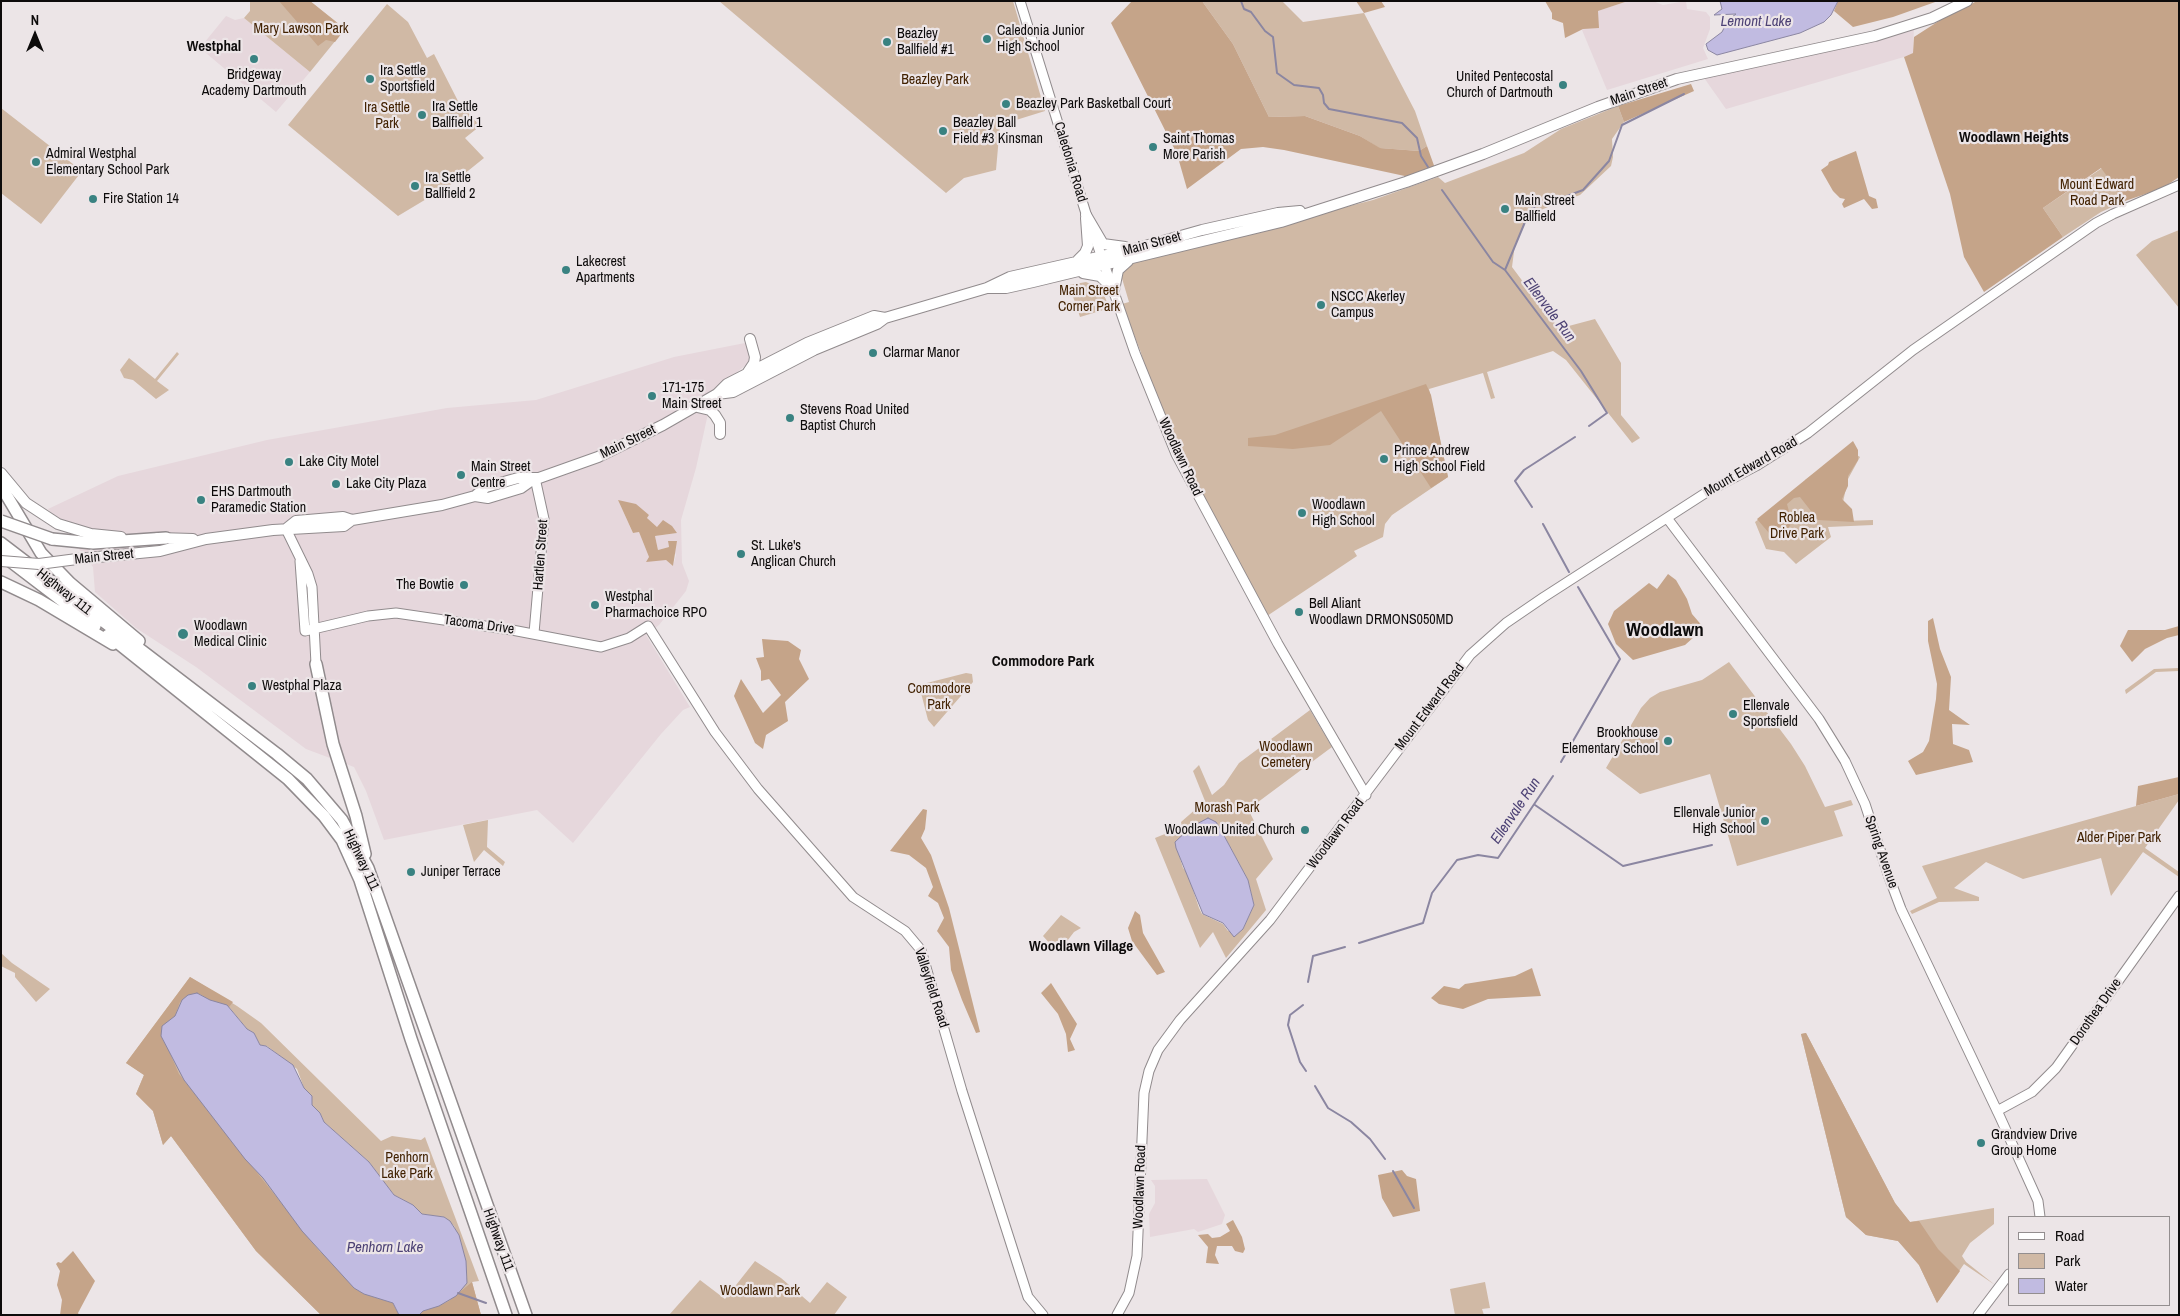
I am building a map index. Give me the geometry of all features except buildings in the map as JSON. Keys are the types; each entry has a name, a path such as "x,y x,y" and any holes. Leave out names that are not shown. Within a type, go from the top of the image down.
{"highway":[{"path":"1,486 41,553 70,583 205,697"},
{"path":"1,521 52,539 93,543 166,538"},
{"name":"Highway 111","path":"1,544 205,697 307,780 336,812 368,868 526,1315"},
{"name":"Highway 111","path":"1,554 288,779 318,810 342,840 360,880 411,1039 506,1315"},
{"path":"1,582 39,600 135,658"},
{"path":"316,664 331,739 356,816 368,868"}],"main road":[{"name":"Main Street","path":"717,394 732,392 814,350 877,324 885,318 987,288 1010,277 1078,260 1132,258 1281,222 1406,182 1483,154 1598,106 1677,79 1876,36 1932,18 1967,1"},
{"name":"Main Street","path":"987,288 1006,288 1074,273 1138,248 1278,213 1319,209"},
{"path":"1086,215 1103,244 1111,247 1138,248"},
{"path":"1078,260 1085,253 1088,246 1086,215"},
{"path":"1114,290 1118,270 1132,258"},
{"path":"1074,273 1100,276 1114,290"},
{"name":"Main Street","path":"1,561 39,564 160,551 206,539 286,529 344,526 352,520 442,505 475,496 486,487 518,478 535,478 555,473 608,453 663,425 693,406 717,394 727,384 747,373 836,330 874,316 885,318"},
{"path":"747,373 754,363 755,357 750,339"},
{"path":"693,406 710,410 715,415 719,420 720,434"},
{"name":"Main Street","path":"1,473 26,503 58,524 100,536 206,539"}],"street":[{"name":"Caledonia Road","path":"1020,1 1086,215 1104,260"},
{"name":"Mount Edward Road","path":"1366,795 1457,670 1490,636 1506,623 1667,518 1802,438 1913,350 2096,223 2112,214 2179,185"},
{"name":"Woodlawn Road","path":"1104,260 1135,353 1176,454 1278,644 1366,795 1251,943 1166,1038 1153,1060 1144,1093 1138,1256 1129,1293 1117,1315"},
{"name":"Hartlen Street","path":"534,633 544,519 535,478"},
{"name":"Spring Avenue","path":"1667,518 1805,698 1837,747 1865,804 1901,909 1997,1111 2038,1202 2040,1216"},
{"path":"286,529 300,561 316,664"},
{"name":"Tacoma Drive","path":"310,630 368,616 392,613 534,633 601,647 629,638 648,626"},
{"name":"Valleyfield Road","path":"648,626 715,732 758,789 853,897 905,931 921,950 962,1091 1028,1297 1042,1315"},
{"name":"Dorothea Drive","path":"1997,1111 2032,1092 2056,1068 2179,896"},
{"path":"1978,1315 2008,1275"}],"shaded area":[{"path":"279,1 310,1 345,29 335,42 326,40 318,46"},
{"path":"1132,1 1202,1 1233,44 1269,117 1305,116 1360,136 1380,148 1419,151 1427,146 1436,171 1414,178 1263,147 1241,149 1187,189 1177,154 1111,23"},
{"path":"1356,1 1381,1 1385,7 1364,13"},
{"path":"1545,1 1628,1 1598,11 1599,28 1583,29 1565,38 1563,23 1552,19 1552,13"},
{"path":"1628,1 1653,1 1663,5 1686,1 1687,9 1706,12 1710,17 1710,29 1703,48 1708,59 1607,90 1582,30 1598,11"},
{"path":"1838,1 1938,1 1893,17 1853,27 1834,11"},
{"path":"1977,1 2179,1 2179,177 2163,188 2125,201 2101,168 2043,208 2063,237 1984,292 1964,257 1950,194 1904,57 1913,53 1914,37 1945,17"},
{"name":"Bridgeway Academy Dartmouth","path":"226,16 235,20 244,18 310,72 276,112 200,48"},
{"path":"1914,25 1913,53 1726,109 1702,75"},
{"path":"1691,84 1694,91 1624,122 1618,106"},
{"path":"1856,151 1869,196 1876,199 1878,208 1872,209 1864,199 1844,208 1842,204 1845,199 1840,198 1833,191 1821,170 1829,162"},
{"path":"750,342 751,361 713,391 696,468 681,520 682,563 689,581 686,591 659,625 646,635 690,707 683,710 661,734 573,843 537,810 384,840 366,791 354,767 306,749 196,667 136,628 95,592 93,567 48,509 118,476 267,440 447,408 536,400 674,357","holes":["618,500 649,515 647,518 657,527 677,533 655,536 658,550 669,547 668,541 676,555 673,566 666,560 649,557 639,532 633,533"]},
{"path":"1426,384 1431,395 1448,477 1431,488 1381,411 1330,445 1293,449 1248,446 1248,438 1275,435"},
{"path":"1853,441 1858,450 1858,460 1848,476 1848,486 1842,499 1852,509 1854,522 1818,520 1800,497 1794,498 1787,504 1792,523 1782,536 1775,540 1757,519"},
{"path":"618,500 636,504 649,515 647,518 657,527 663,520 672,526 677,533 655,536 658,550 669,547 668,541 677,541 673,566 666,560 646,562 649,557 639,532 633,533"},
{"path":"1668,574 1676,580 1687,599 1692,614 1704,628 1685,645 1633,660 1616,644 1608,624 1614,611 1649,583 1657,589"},
{"path":"1933,618 1940,649 1951,677 1949,710 1970,725 1952,724 1953,744 1969,750 1973,762 1916,775 1908,761 1923,752 1929,741 1936,699 1937,684 1928,641 1928,621"},
{"path":"2179,626 2179,635 2167,638 2145,649 2132,662 2120,646 2128,630 2165,630"},
{"path":"762,639 788,641 801,650 799,659 809,679 785,702 788,721 766,735 763,749 755,743 734,696 741,679 763,713 781,695 769,679 761,681 761,671 756,658 764,657"},
{"path":"2179,777 2179,794 2136,806 2138,786"},
{"path":"923,809 927,810 925,829 921,838 931,855 949,908 980,1032 976,1033 951,970 949,947 937,931 944,918 938,903 928,896 933,887 926,868 909,855 890,851"},
{"path":"1135,911 1140,915 1143,933 1165,972 1157,975 1132,941 1128,928"},
{"path":"1532,968 1541,996 1488,999 1463,1009 1439,1004 1431,998 1444,986 1459,989 1465,984 1515,976"},
{"name":"Penhorn Lake Park","path":"190,977 233,1002 229,1007 200,994 189,995 180,1002 175,1016 163,1026 161,1033 179,1074 320,1252 326,1255 354,1288 364,1294 393,1303 399,1315 321,1315 256,1251 171,1136 163,1145 153,1111 136,1094 144,1075 126,1063"},
{"path":"1051,983 1077,1024 1070,1039 1075,1050 1068,1052 1066,1034 1058,1014 1041,993"},
{"path":"1806,1033 1895,1203 1910,1222 1919,1221 1938,1249 1960,1271 1937,1303 1919,1265 1898,1241 1866,1235 1846,1217 1801,1034"},
{"path":"1402,1170 1407,1176 1416,1179 1420,1211 1393,1217 1382,1198 1378,1175"},
{"path":"1207,1179 1225,1215 1222,1224 1198,1232 1194,1229 1150,1237 1149,1214 1155,1203 1155,1186 1151,1180"},
{"path":"1233,1220 1242,1237 1245,1249 1243,1253 1235,1251 1232,1246 1217,1246 1215,1255 1219,1264 1206,1263 1208,1247 1198,1235 1208,1234 1212,1238 1220,1237 1230,1231 1226,1224"},
{"path":"73,1251 95,1281 78,1313 79,1315 60,1315 62,1300 57,1285 60,1271 56,1264 58,1262 61,1263"},
{"path":"472,1282 481,1315 419,1315 423,1311 449,1301"}],"green space":[{"name":"Mary Lawson Park","path":"250,1 310,1 345,29 310,72 244,18 250,11"},
{"name":"Beazley Park","path":"719,1 1013,1 1045,111 1000,125 996,170 964,178 946,193"},
{"path":"1202,1 1282,1 1303,22 1364,13 1415,111 1427,146 1419,151 1379,148 1360,136 1305,116 1269,117 1233,44"},
{"name":"Ira Settle Park","path":"387,4 408,22 427,58 434,54 458,101 480,126 465,138 484,158 453,183 398,216 288,125"},
{"path":"1618,106 1624,122 1612,139 1613,157 1611,166 1580,195 1530,214 1515,244 1512,267 1553,322 1565,327 1595,319 1621,363 1621,415 1640,438 1632,443 1566,360 1553,351 1487,372 1495,398 1491,399 1483,373 1429,389 1448,477 1392,515 1385,524 1383,537 1354,551 1357,556 1267,616 1174,453 1140,350 1122,304 1129,302 1118,265 1373,200 1438,177 1445,183 1524,153 1561,129"},
{"name":"Admiral Westphal Elementary School Park","path":"1,108 82,171 41,224 1,193"},
{"name":"Mount Edward Road Park","path":"2102,168 2125,201 2101,212 2063,237 2043,208"},
{"path":"2179,230 2179,308 2136,255 2152,241"},
{"name":"Main Street Corner Park","path":"1086,282 1101,289 1110,308 1080,317 1069,285"},
{"path":"177,352 179,354 157,381 169,390 156,399 133,380 124,378 120,370 129,358 155,379"},
{"name":"Roblea Drive Park","path":"1847,449 1860,457 1848,479 1843,502 1844,521 1873,520 1873,525 1828,527 1831,537 1796,564 1784,552 1766,549 1755,522 1806,482 1805,480"},
{"path":"1729,662 1791,744 1805,766 1825,807 1851,800 1853,805 1834,811 1843,836 1737,866 1710,774 1640,794 1606,768 1641,708 1650,698 1660,692 1702,680"},
{"path":"2179,668 2179,671 2156,672 2126,694 2125,690 2154,669"},
{"name":"Commodore Park","path":"966,673 972,674 973,682 934,727 928,720 919,685"},
{"path":"1310,710 1332,747 1250,808 1251,815 1273,859 1256,879 1266,910 1226,958 1213,932 1200,948 1155,838 1182,827 1181,822 1205,801 1193,771 1199,765 1212,795 1224,785 1239,763","holes":["1198,824 1221,830 1248,880 1254,905 1243,929 1228,931 1223,924 1202,914 1187,872 1183,868 1175,842"]},
{"name":"Alder Piper Park","path":"2179,794 2179,800 2145,848 2179,872 2179,877 2143,852 2111,896 2101,858 2023,879 1986,862 1954,888 1979,897 1979,901 1939,902 1912,914 1910,911 1937,898 1922,866"},
{"path":"488,820 487,847 505,862 503,866 484,850 474,862 463,825"},
{"path":"1061,915 1081,928 1074,932 1061,949 1052,946 1043,936"},
{"path":"1,953 12,963 50,989 36,1002 15,977 15,973 1,966"},
{"path":"190,977 261,1023 381,1141 392,1136 421,1140 425,1137 479,1281 472,1282 481,1315 419,1315 467,1277 462,1247 454,1226 444,1217 422,1214 413,1205 394,1195 369,1162 324,1122 320,1113 312,1105 312,1097 304,1088 297,1069 267,1046 260,1045 254,1033 247,1029 229,1007 399,1315 321,1315 256,1251 171,1136 163,1145 153,1111 136,1094 144,1075 126,1063"},
{"path":"1806,1033 1895,1203 1910,1222 1994,1208 1994,1224 1970,1243 1962,1256 1966,1262 1995,1285 1964,1264 1937,1303 1919,1265 1898,1241 1866,1235 1846,1217 1801,1034"},
{"name":"Woodlawn Park","path":"755,1261 781,1278 810,1303 827,1282 847,1297 834,1315 669,1315 700,1280 725,1299"},
{"path":"1485,1282 1490,1308 1482,1309 1484,1315 1455,1315 1450,1289"}],"water":[{"name":"Lemont Lake","path":"1720,1 1838,1 1831,15 1824,22 1800,33 1717,55 1708,50 1706,44 1722,32 1728,20 1736,14 1714,15 1722,9"},
{"path":"1208,818 1216,822 1248,880 1254,905 1243,929 1234,937 1223,923 1203,914 1176,848 1175,842 1191,827"},
{"name":"Penhorn Lake","path":"197,993 210,1000 227,1005 247,1029 254,1033 260,1045 266,1046 293,1065 304,1088 312,1096 312,1105 320,1113 324,1122 369,1162 394,1195 413,1205 422,1214 444,1217 450,1221 459,1235 466,1261 467,1283 456,1296 439,1306 423,1311 419,1315 399,1315 393,1303 364,1294 354,1288 302,1231 263,1178 245,1159 184,1080 161,1036 162,1026 175,1016 182,1000 188,995"}],"waterway":[{"path":"1241,1 1244,9 1251,12 1265,31 1273,37 1277,73 1294,85 1319,88 1323,95 1324,103 1329,109 1402,123 1417,138 1421,156 1428,167"},
{"name":"Ellenvale Run","path":"1559,199 1583,190 1609,161 1622,125 1684,94"},
{"path":"1442,190 1493,262 1505,270"},
{"name":"Ellenvale Run","path":"1544,201 1530,210 1505,270 1581,371 1607,413 1589,426"},
{"name":"Ellenvale Run","path":"1532,507 1515,481 1524,470 1575,437"},
{"name":"Ellenvale Run","path":"1543,524 1569,572"},
{"name":"Ellenvale Run","path":"1561,762 1620,659 1578,587"},
{"name":"Ellenvale Run","path":"1359,943 1423,923 1432,893 1457,860 1478,855 1498,858 1553,776"},
{"path":"1535,805 1623,866 1712,845"},
{"name":"Ellenvale Run","path":"1308,982 1313,956 1345,947"},
{"name":"Ellenvale Run","path":"1303,1005 1290,1015 1288,1025 1300,1062 1306,1071"},
{"name":"Ellenvale Run","path":"1315,1086 1328,1108 1351,1122 1370,1139 1385,1159"},
{"name":"Ellenvale Run","path":"1393,1171 1414,1208"},
{"path":"458,1293 486,1303"}],"place":[{"name":"Caledonia Junior High School","path":"987,39"},
{"name":"Beazley Ballfield #1","path":"887,42"},
{"name":"Bridgeway Academy Dartmouth","path":"254,59"},
{"name":"Ira Settle Sportsfield","path":"370,79"},
{"name":"United Pentecostal Church of Dartmouth","path":"1563,85"},
{"name":"Beazley Park Basketball Court","path":"1006,104"},
{"name":"Ira Settle Ballfield 1","path":"422,115"},
{"name":"Beazley Ball Field #3 Kinsman","path":"943,131"},
{"name":"Saint Thomas More Parish","path":"1153,147"},
{"name":"Admiral Westphal Elementary School Park","path":"36,162"},
{"name":"Ira Settle Ballfield 2","path":"415,186"},
{"name":"Fire Station 14","path":"93,199"},
{"name":"Main Street Ballfield","path":"1505,209"},
{"name":"Lakecrest Apartments","path":"566,270"},
{"name":"NSCC Akerley Campus","path":"1321,305"},
{"name":"Clarmar Manor","path":"873,353"},
{"name":"171-175 Main Street","path":"652,396"},
{"name":"Stevens Road United Baptist Church","path":"790,418"},
{"name":"Prince Andrew High School Field","path":"1384,459"},
{"name":"Lake City Motel","path":"289,462"},
{"name":"Main Street Centre","path":"461,475"},
{"name":"Lake City Plaza","path":"336,484"},
{"name":"EHS Dartmouth Paramedic Station","path":"201,500"},
{"name":"Woodlawn High School","path":"1302,513"},
{"name":"St. Luke's Anglican Church","path":"741,554"},
{"name":"The Bowtie","path":"464,585"},
{"name":"Westphal Pharmachoice RPO","path":"595,605"},
{"name":"Bell Aliant Woodlawn DRMONS050MD","path":"1299,612"},
{"name":"Woodlawn Medical Clinic","path":"183,634"},
{"name":"Westphal Plaza","path":"252,686"},
{"name":"Ellenvale Sportsfield","path":"1733,714"},
{"name":"Brookhouse Elementary School","path":"1668,741"},
{"name":"Ellenvale Junior High School","path":"1765,821"},
{"name":"Woodlawn United Church","path":"1305,830"},
{"name":"Juniper Terrace","path":"411,872"},
{"name":"Grandview Drive Group Home","path":"1981,1143"}],"district":[{"name":"Westphal","path":"214,47"},
{"name":"Woodlawn Heights","path":"2014,138"},
{"name":"Woodlawn","path":"1665,631"},
{"name":"Commodore Park","path":"1043,662"},
{"name":"Woodlawn Village","path":"1081,947"}],"park label":[{"name":"Woodlawn Cemetery","path":"1286,756"},
{"name":"Morash Park","path":"1227,808"}]}
